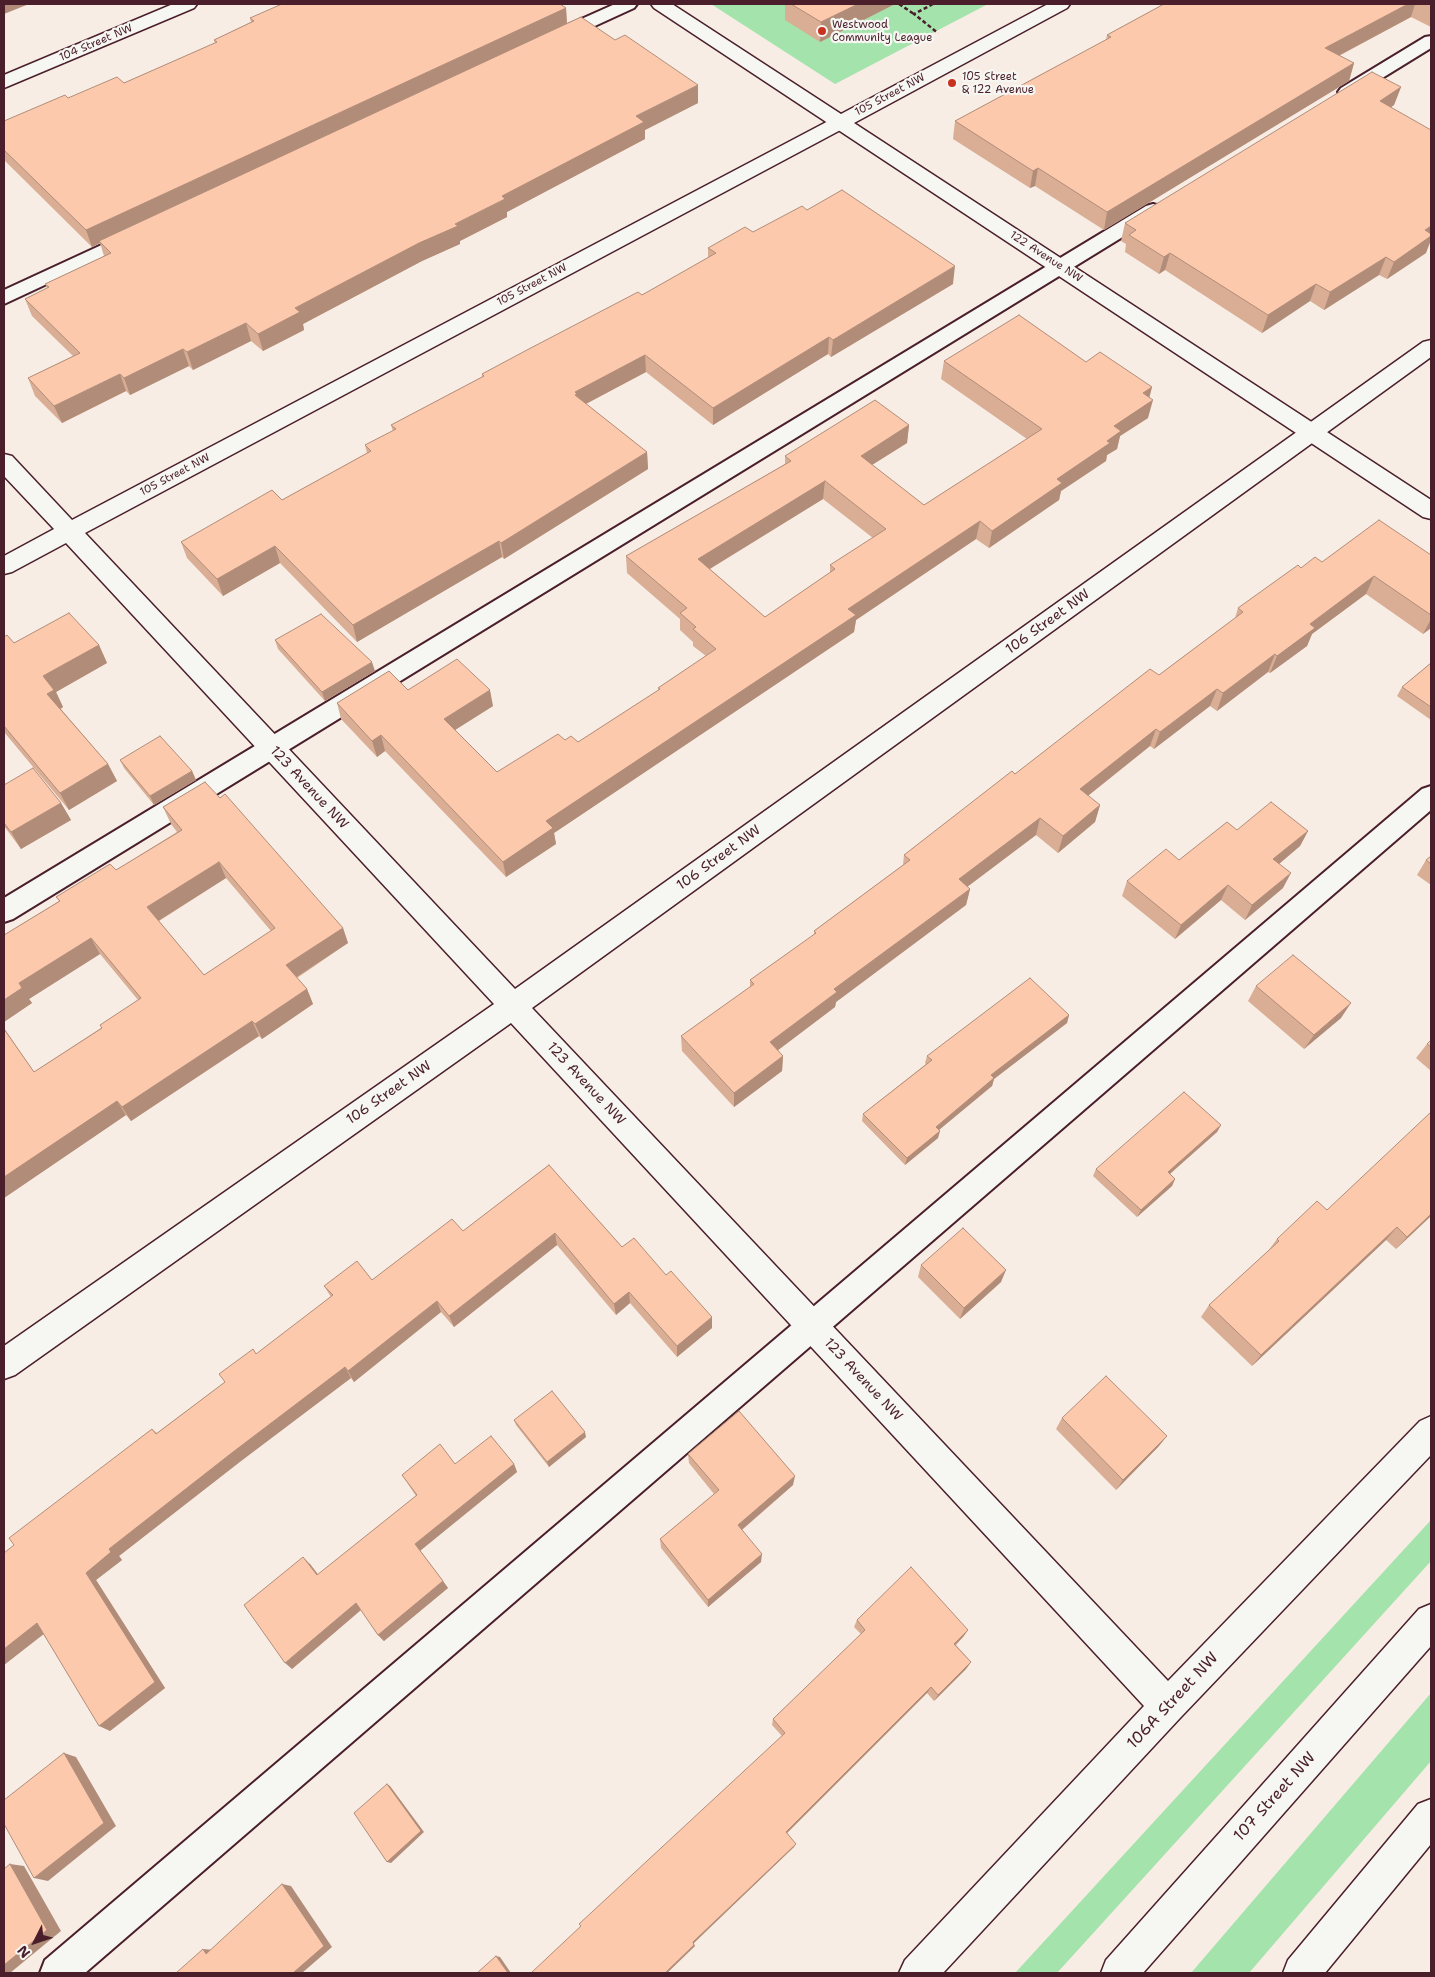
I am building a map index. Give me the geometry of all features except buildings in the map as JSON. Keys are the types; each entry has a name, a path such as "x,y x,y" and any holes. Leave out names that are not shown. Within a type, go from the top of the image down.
{"street":[{"name":"104 Street NW","path":"4,82 188,4"},
{"name":"122 Avenue NW","path":"660,4 1431,511"},
{"name":"105 Street NW","path":"4,566 1061,4"},
{"name":"106 Street NW","path":"4,1364 513,1006 1431,348"},
{"name":"123 Avenue NW","path":"4,462 1168,1706"},
{"name":"106A Street NW","path":"918,1973 1168,1706 1431,1432"},
{"name":"107 Street NW","path":"1119,1973 1431,1621"},
{"path":"1301,1973 1431,1817"}],"lane":[{"path":"542,44 628,4"},
{"path":"1331,102 1431,41"},
{"path":"4,911 1172,198"},
{"path":"4,298 147,230"},
{"path":"58,1973 1431,796"}],"path":[{"path":"899,4 938,33"},
{"path":"914,14 933,4"}],"green space":[{"path":"711,4 988,4 835,84"},
{"path":"1431,1520 1431,1561 1057,1973 1015,1973"},
{"path":"1431,1693 1431,1761 1249,1973 1191,1973"}],"place":[{"name":"Westwood Community League","path":"822,31"},
{"name":"105 Street & 122 Avenue","path":"952,83"}]}
